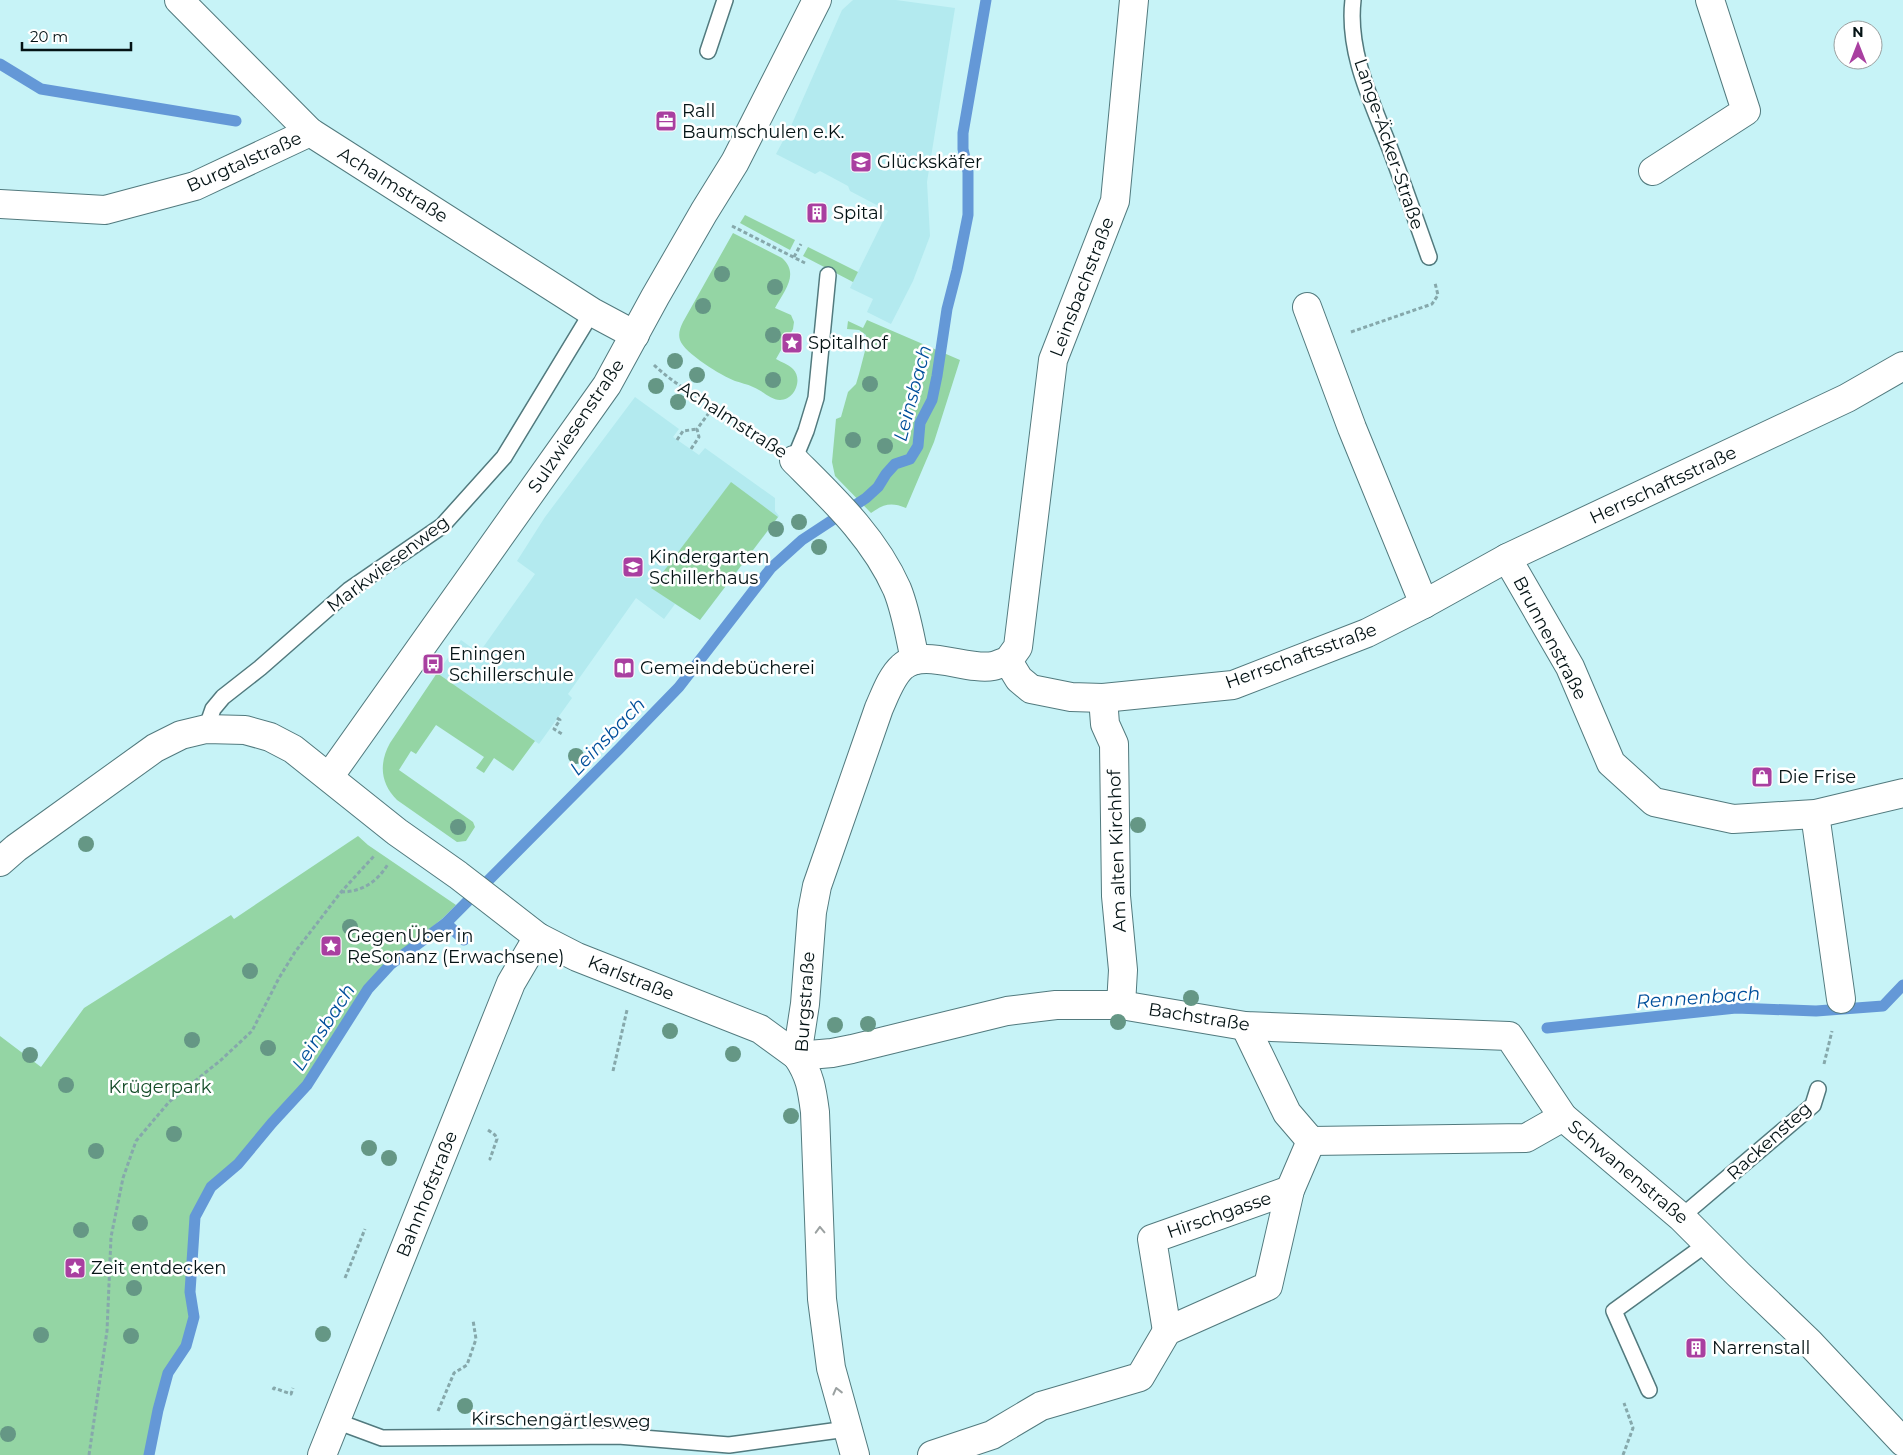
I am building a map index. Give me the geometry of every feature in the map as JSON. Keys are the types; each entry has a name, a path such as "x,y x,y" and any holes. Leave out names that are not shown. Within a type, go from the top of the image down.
{"street":[{"name":"Achalmstraße","path":"179,0 310,132 592,312 634,335"},
{"name":"Sulzwiesenstraße","path":"329,777 608,385 634,335 704,212 736,162 817,0"},
{"name":"Leinsbachstraße","path":"1008,661 1018,647 1053,360 1114,201 1134,0"},
{"path":"1653,171 1746,111 1710,0"},
{"name":"Burgtalstraße","path":"0,204 105,210 195,186 310,132"},
{"path":"1307,307 1352,428 1424,604"},
{"name":"Herrschaftsstraße","path":"1008,661 1019,679 1031,689 1071,697 1103,698 1233,685 1367,634 1507,558 1847,398 1903,366"},
{"name":"Achalmstraße","path":"794,460 850,517 878,554 897,590 915,660"},
{"name":"Brunnenstraße","path":"1507,558 1570,668 1611,763 1654,802 1733,819 1815,814 1903,793"},
{"path":"915,660 938,660 973,666 993,666 1008,661"},
{"name":"Burgstraße","path":"855,1455 831,1368 822,1298 815,1112 812,1086 807,1071 797,1056 805,1004 812,912 817,886 879,708 890,684 902,668 915,660"},
{"name":"Am alten Kirchhof","path":"1103,698 1105,724 1114,744 1116,896 1123,970 1121,1005"},
{"path":"0,862 16,848 155,748 181,736 206,729 244,730 270,737 293,749 329,777"},
{"name":"Karlstraße","path":"329,777 397,832 486,895 538,936 577,957 760,1030 797,1056"},
{"path":"1815,814 1841,999"},
{"name":"Bahnhofstraße","path":"322,1455 511,983 538,936"},
{"name":"Bachstraße","path":"797,1056 852,1050 926,1030 1022,1009 1086,1004 1121,1005 1244,1026 1509,1036 1563,1117"},
{"path":"1244,1026 1286,1113 1311,1141"},
{"name":"Schwanenstraße","path":"1311,1141 1526,1138 1563,1117 1681,1216 1809,1342 1903,1442"},
{"name":"Hirschgasse","path":"1290,1190 1152,1239 1167,1331 1268,1286 1290,1190 1311,1141"},
{"path":"932,1455 992,1434 1041,1406 1140,1377 1167,1331"}],"lane":[{"path":"708,51 725,0"},
{"name":"Lange-Äcker-Straße","path":"1353,0 1354,38 1362,75 1429,258"},
{"name":"Achalmstraße","path":"794,460 806,431 816,398 828,274"},
{"name":"Markwiesenweg","path":"206,729 213,709 223,697 260,668 349,590 442,526 504,457 592,312"},
{"name":"Rackensteg","path":"1681,1216 1813,1105 1818,1089"},
{"path":"1649,1390 1614,1311 1708,1243"},
{"name":"Kirschengärtlesweg","path":"336,1421 382,1438 618,1436 729,1446 847,1429"}],"path":[{"path":"704,212 828,274"},
{"path":"794,258 801,244"},
{"path":"1320,342 1432,304 1438,295 1429,258"},
{"name":"Achalmstraße","path":"650,361 664,375 752,428 794,460"},
{"path":"691,449 699,437 698,429 714,406"},
{"path":"677,440 683,431 698,429"},
{"path":"557,718 560,720 554,729 562,734"},
{"path":"89,1455 107,1331 111,1236 123,1178 136,1141 169,1102 222,1060 252,1031 295,952 341,892 397,832"},
{"path":"341,892 352,892 369,885 384,871 390,862"},
{"path":"613,1071 627,1009"},
{"name":"Rackensteg","path":"1818,1089 1833,1027"},
{"path":"482,1128 491,1132 497,1139 491,1159"},
{"path":"345,1278 365,1229"},
{"path":"438,1412 454,1373 467,1365 476,1339 473,1320"},
{"path":"273,1390 274,1388 290,1394 293,1388"},
{"path":"1623,1455 1633,1428 1623,1403 1649,1390"}],"shaded area":[{"name":"Glückskäfer","path":"853,0 896,0 955,8 927,182 930,236 913,281 891,324 867,312 873,299 850,288 888,211 850,191 848,186 820,171 815,174 776,154 791,126 842,10"},
{"name":"Kindergarten Schillerhaus","path":"635,397 679,429 673,437 699,455 705,448 775,498 775,511 779,516 700,620 675,604 664,619 636,598 568,694 572,698 539,744 437,673 461,640 479,653 535,574 517,561 545,517"}],"green space":[{"path":"745,215 795,240 790,250 740,223"},
{"path":"733,233 782,258 790,270 789,283 775,308 791,315 794,322 793,329 776,359 787,364 796,373 796,388 790,397 785,399 776,400 756,388 721,374 704,364 688,351 680,340 679,336 683,322"},
{"path":"808,247 858,272 853,282 803,256"},
{"path":"867,320 960,360 934,442 906,508 888,505 871,513 835,476 832,462 836,419 841,417 848,392 856,384 866,347 866,335 859,330 847,329 848,321 863,328"},
{"path":"731,482 778,517 700,620 651,588"},
{"path":"437,673 535,741 513,771 494,758 484,773 476,768 484,757 436,725 416,754 411,751 399,770 473,822 475,827 466,841 457,842 397,800 384,780 383,765 386,750"},
{"name":"Krügerpark","path":"358,836 368,845 456,905 443,918 390,961 367,988 305,1084 270,1121 237,1162 209,1184 192,1217 188,1294 192,1318 184,1345 167,1370 155,1411 146,1455 0,1455 0,1036 41,1067 84,1008 231,915 234,919"}],"waterway":[{"name":"Leinsbach","path":"149,1455 168,1373 186,1346 194,1317 190,1292 195,1217 211,1187 238,1164 307,1085 368,989 391,964 446,923 679,687 771,568 802,540 866,498 878,487 895,464 910,459 918,446 920,423 932,400 947,309 968,215 968,172 963,149 963,133 986,0"},
{"path":"0,64 41,89 236,121"},
{"name":"Rennenbach","path":"446,923 464,940"},
{"name":"Rennenbach","path":"1547,1028 1736,1008 1816,1011 1883,1006 1903,985"}],"place":[{"name":"Rall Baumschulen e.K.","path":"666,121"},
{"name":"Glückskäfer","path":"861,162"},
{"name":"Spital","path":"817,213"},
{"name":"Spitalhof","path":"792,343"},
{"name":"Kindergarten Schillerhaus","path":"633,567"},
{"name":"Eningen Schillerschule","path":"433,664"},
{"name":"Gemeindebücherei","path":"624,668"},
{"name":"Die Frise","path":"1762,777"},
{"name":"GegenÜber in ReSonanz (Erwachsene)","path":"331,946"},
{"name":"Zeit entdecken","path":"75,1268"},
{"name":"Narrenstall","path":"1696,1348"}]}
